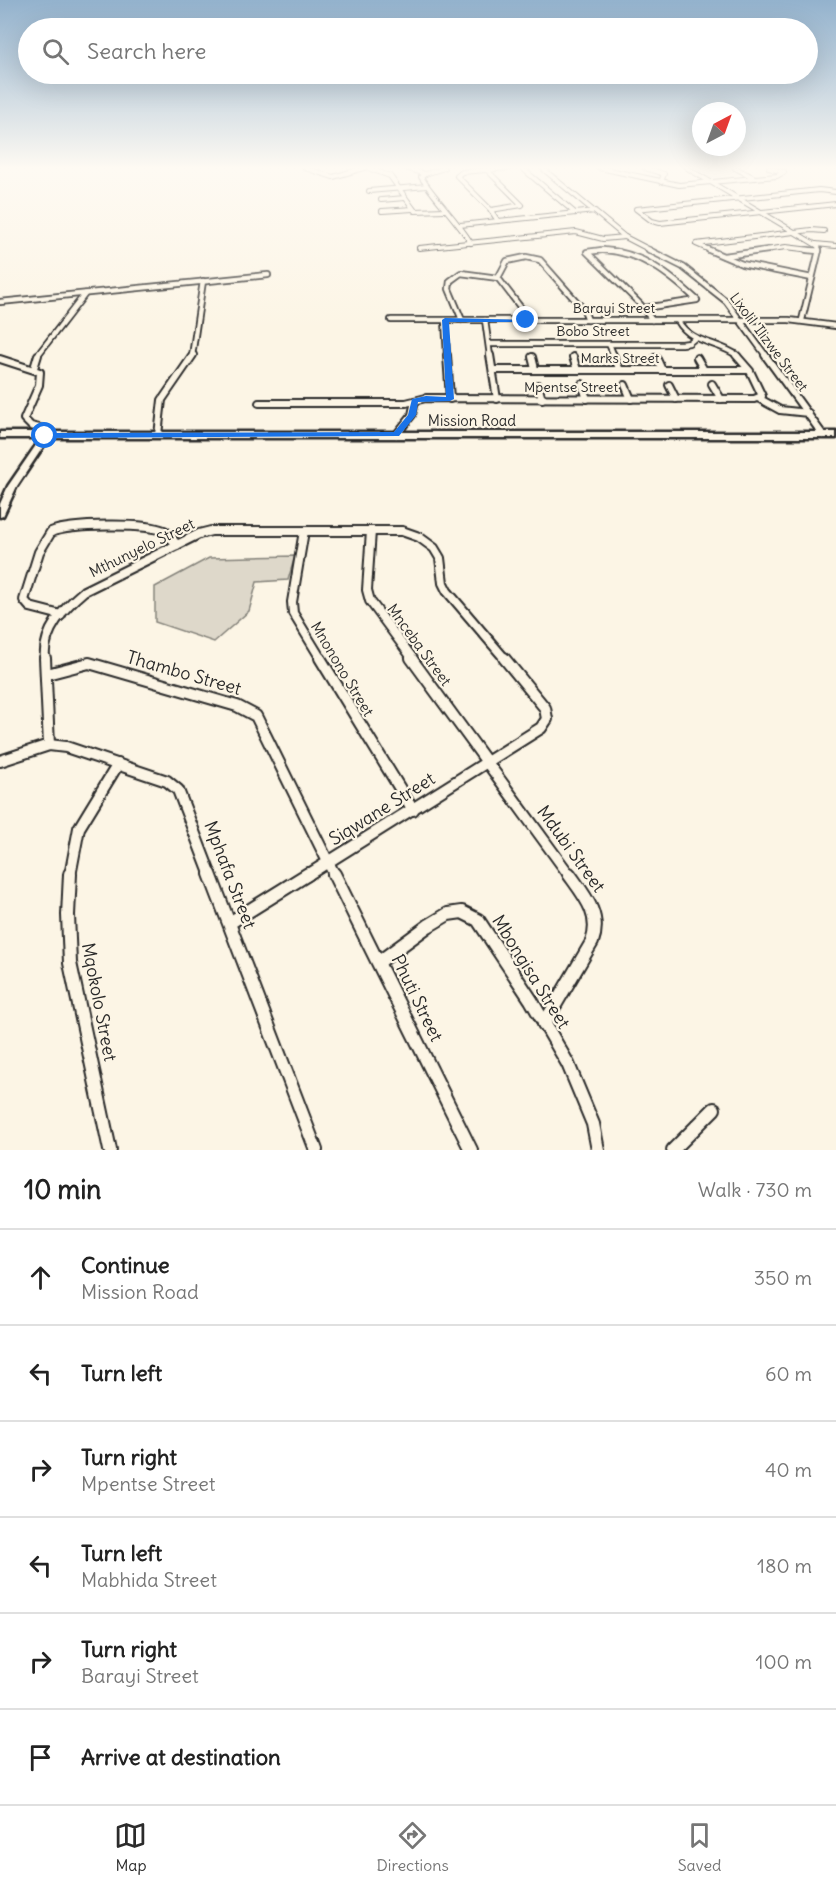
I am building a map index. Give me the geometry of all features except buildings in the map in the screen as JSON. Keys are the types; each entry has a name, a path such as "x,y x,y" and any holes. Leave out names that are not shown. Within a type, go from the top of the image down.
{"street":[{"path":"457,222 471,243"},
{"path":"460,225 492,222"},
{"name":"Lixolil 'Ilizwe Street","path":"607,222 625,237 683,267 726,301 823,435"},
{"path":"654,222 672,222"},
{"path":"778,222 816,244 836,246"},
{"path":"812,278 748,266 696,244 795,232 824,231"},
{"path":"419,248 576,232 603,239 625,237"},
{"path":"802,321 819,251 816,244"},
{"path":"723,257 786,247 819,251"},
{"path":"644,308 697,300 663,271 623,251 607,248 587,252 640,303 652,320"},
{"path":"498,278 504,264 511,260 530,257 538,260 576,300 588,320"},
{"path":"462,320 448,289 450,281 461,273 498,278 521,308 526,320"},
{"path":"0,302 268,275"},
{"path":"158,435 162,400 194,353 195,327 203,281"},
{"path":"34,368 38,354 85,294"},
{"name":"Barayi Street","path":"391,320 741,320 802,321 836,326"},
{"path":"445,320 450,399"},
{"path":"485,320 497,399"},
{"path":"561,320 564,328"},
{"path":"678,321 684,332 736,354 763,393 758,398 780,410 807,413"},
{"name":"Bobo Street","path":"489,344 682,344 689,343 695,338"},
{"path":"609,344 620,370"},
{"path":"532,357 535,369"},
{"path":"573,357 578,369"},
{"path":"656,357 662,370"},
{"path":"697,358 704,370"},
{"path":"0,359 34,368 41,374 40,384 24,419 31,426 44,429 45,436 13,486 0,514"},
{"name":"Marks Street","path":"493,370 748,370"},
{"path":"582,384 587,399"},
{"path":"712,384 720,399"},
{"path":"538,385 542,399"},
{"path":"625,385 631,399"},
{"path":"669,385 676,399"},
{"name":"Mpentse Street","path":"259,403 415,401 426,398 758,398"},
{"path":"396,435 412,415 415,401"},
{"name":"Mission Road","path":"0,435 836,435"},
{"path":"61,615 30,607 24,600 45,538 51,532 68,527 153,528 166,532 177,545"},
{"name":"Mthunyelo Street","path":"49,745 45,641 61,615 84,591 177,545 211,531 402,531 416,534 438,554 444,586 543,704 548,714 548,721"},
{"name":"Mnonono Street","path":"304,531 292,602 293,613 412,810"},
{"name":"Mnceba Street","path":"370,531 367,590 370,601 487,762"},
{"name":"Thambo Street","path":"47,674 89,663 252,712 260,723 328,863"},
{"name":"Siqwane Street","path":"231,922 538,731 548,721"},
{"name":"Mphafa Street","path":"0,761 49,745 77,750 167,781 178,790 231,922 316,1150"},
{"name":"Mdubi Street","path":"487,762 585,896 596,916 597,925 592,942 544,1024"},
{"name":"Mqokolo Street","path":"110,1150 70,963 68,934 75,840 82,820 118,764"},
{"name":"Phuti Street","path":"328,863 471,1150"},
{"name":"Mbongisa Street","path":"379,962 447,914 454,912 470,914 487,933 544,1024 586,1103 593,1121 598,1150"},
{"path":"673,1150 714,1109"}],"shaded area":[{"path":"295,556 288,580 257,582 249,611 214,642 155,622 155,587 209,558"}],"route":[{"path":"45,436 396,435 414,412 415,401 426,398 450,399 445,320 526,320"}]}
